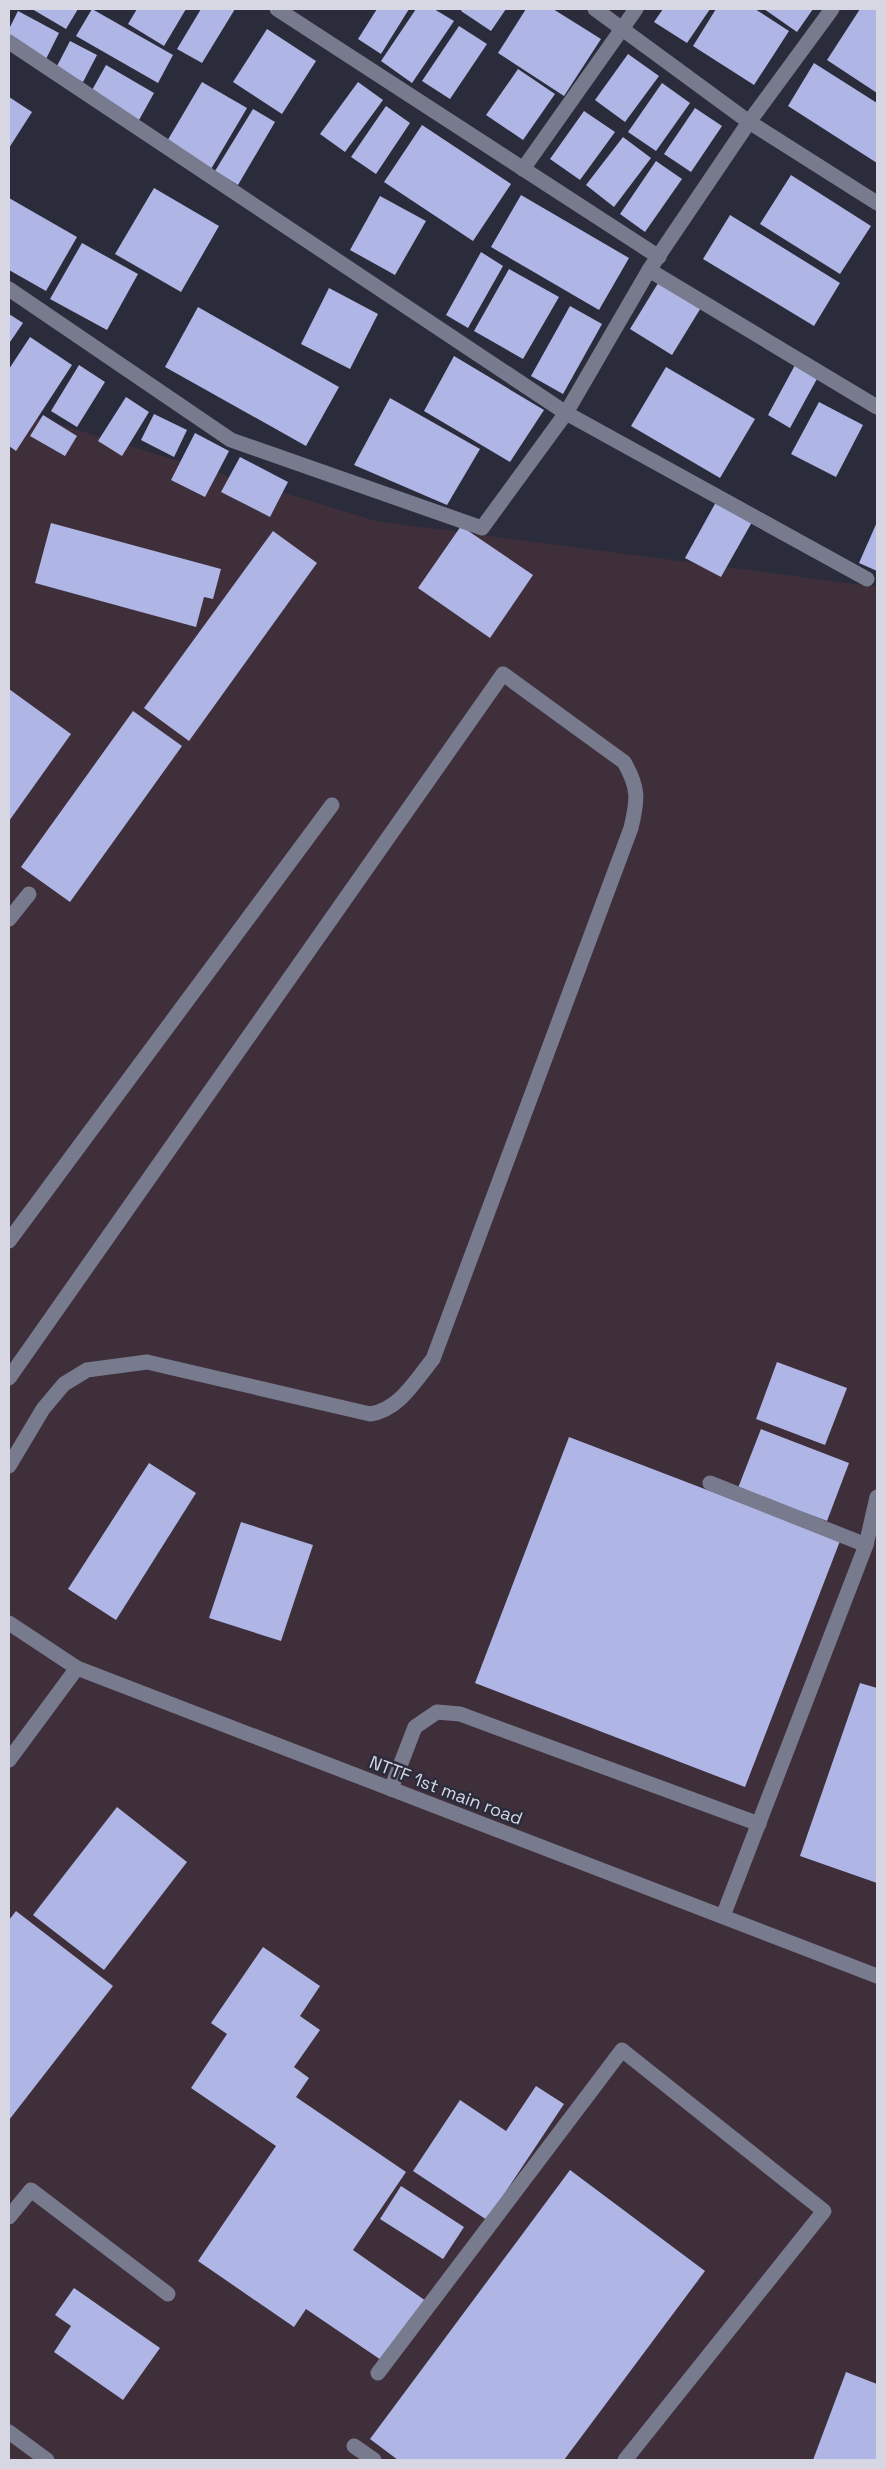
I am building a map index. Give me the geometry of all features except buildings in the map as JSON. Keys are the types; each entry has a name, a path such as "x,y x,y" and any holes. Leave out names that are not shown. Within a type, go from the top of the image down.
{"street":[{"path":"277,9 659,257"},
{"path":"595,9 749,122 877,202"},
{"path":"523,169 636,9"},
{"path":"9,289 231,440 482,528 566,413 649,270 749,122 832,9"},
{"path":"9,42 566,413 867,579"},
{"path":"649,270 877,407"},
{"path":"9,1378 503,674 624,762 635,782 637,803 631,828 432,1359 400,1400 383,1412 370,1414 147,1362 87,1370 64,1384 43,1409 9,1466"},
{"path":"9,1241 332,805"},
{"path":"9,919 28,894"},
{"path":"710,1483 866,1545"},
{"path":"723,1916 866,1545 877,1497"},
{"name":"NTTF 1st main road","path":"9,1623 77,1668 877,1976"},
{"path":"9,1760 77,1668"},
{"path":"391,1789 415,1727 437,1712 460,1714 759,1824"},
{"path":"378,2373 622,2050 824,2210 625,2460"},
{"path":"9,2217 31,2190 168,2294"},
{"path":"9,2432 48,2460"},
{"path":"354,2446 374,2460"}],"shaded area":[{"path":"9,409 376,521 877,587 877,2460 9,2460"}]}
